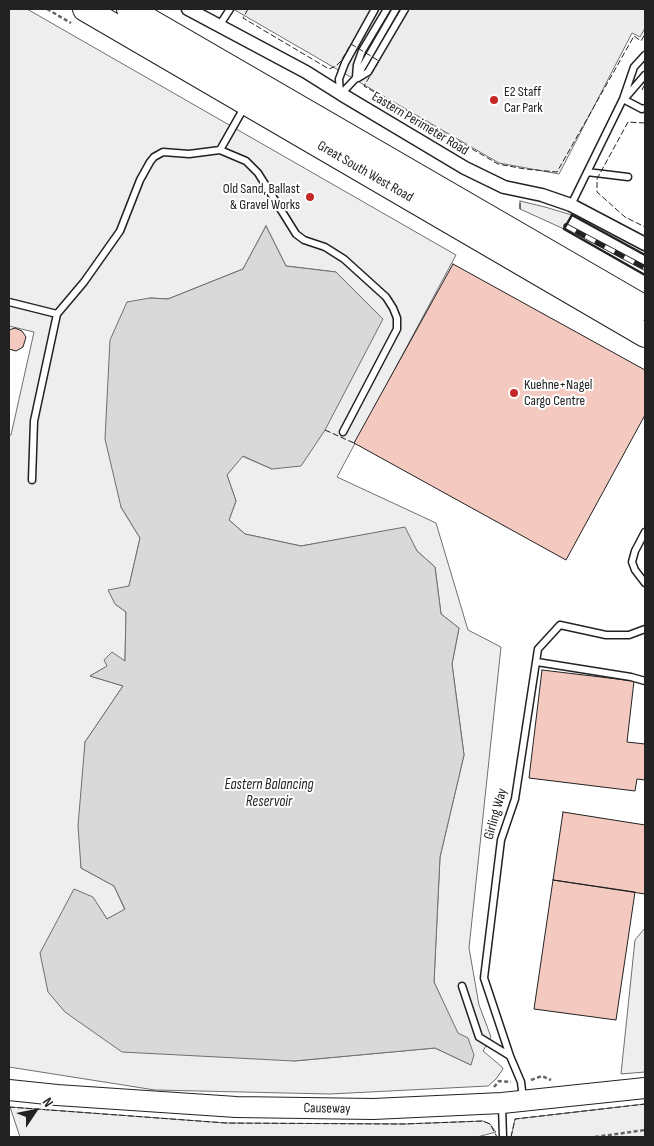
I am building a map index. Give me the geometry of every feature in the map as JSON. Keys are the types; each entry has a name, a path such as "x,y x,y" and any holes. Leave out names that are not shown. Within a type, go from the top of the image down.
{"highway":[{"name":"Great South West Road","path":"85,9 645,335"},
{"name":"Great South West Road","path":"129,9 645,308"}],"main road":[{"name":"Causeway","path":"9,1090 236,1108 372,1109 522,1092 645,1088"}],"street":[{"name":"Eastern Perimeter Road","path":"188,9 306,72 465,168 504,187 542,195 571,204 645,244"}],"lane":[{"path":"219,26 230,9"},
{"path":"341,94 339,79 345,63 375,9"},
{"path":"356,78 357,65 362,51 387,9"},
{"path":"341,94 356,78 396,9"},
{"path":"356,78 368,72 405,9"},
{"path":"571,204 623,99 634,67 645,55"},
{"path":"623,99 645,75"},
{"path":"623,99 642,109 645,108"},
{"path":"220,150 247,103"},
{"path":"32,480 34,421 57,314 84,282 120,231 140,180 154,156 162,152 189,154 220,150 246,161 258,173 296,234 304,240 325,247 344,259 386,297 397,318 397,329 343,432"},
{"path":"587,172 628,177"},
{"path":"9,302 57,314"},
{"path":"645,532 635,551 632,562 645,584"},
{"name":"Girling Way","path":"522,1092 484,978 501,840 515,799 538,649 560,625 606,635 629,635 645,629"},
{"path":"537,662 630,676 645,681"},
{"path":"462,986 479,1037 510,1056"},
{"path":"495,1096 503,1137"}],"path":[{"path":"495,1096 494,1087 499,1081 522,1092 542,1076 557,1083"},
{"path":"595,1137 645,1130"}],"shaded area":[{"path":"9,9 27,9 456,255 337,477 436,523 468,630 501,647 469,948 479,1005 491,1037 483,1051 503,1069 488,1086 330,1094 155,1090 9,1067 9,435 11,435 34,332 9,326","holes":["266,226 286,266 336,272 272,469 242,456 227,475 236,501 229,520 245,534 301,546 404,528 417,551 435,567 441,614 459,628 452,664 464,755 440,857 434,982 471,1065 435,1048 294,1061 40,953 93,898 107,919 125,910 114,886 81,868 85,742 123,686 90,676 108,666 125,661 126,612 115,604 129,586 140,538 121,507 150,298 168,299 243,269"]},
{"name":"E2 Staff Car Park","path":"233,9 645,9 645,28 640,37 632,33 559,174 499,163"},
{"path":"520,201 572,215 564,229 520,209"},
{"path":"645,928 645,1072 621,1074 635,940"},
{"path":"645,1104 645,1137 511,1137 515,1119"},
{"path":"10,1107 226,1123 404,1124 483,1121 490,1124 496,1132 477,1137 20,1137"}],"water":[{"name":"Eastern Balancing Reservoir","path":"266,226 286,266 336,272 383,319 325,430 301,466 272,469 243,456 227,475 236,501 229,520 245,534 301,546 405,527 417,551 435,567 441,614 459,628 452,664 464,755 440,857 434,982 458,1033 468,1038 474,1055 471,1065 435,1048 294,1061 122,1052 65,1012 48,992 40,953 74,889 93,897 107,919 125,909 114,886 81,868 78,826 85,742 123,686 90,676 107,666 104,660 112,652 125,661 126,612 115,604 108,590 129,586 140,538 121,507 105,439 110,340 127,302 150,298 168,299 243,269"}],"building":[{"name":"Kuehne+Nagel Cargo Centre","path":"453,264 645,370 645,415 566,560 354,443"},
{"path":"15,328 22,331 26,337 23,347 16,351 9,349 9,330"},
{"path":"542,670 634,681 627,742 645,744 645,780 637,779 635,791 529,778"},
{"path":"563,812 645,825 645,894 553,880"},
{"path":"553,880 635,892 616,1020 534,1009"}],"railway":[{"path":"566,226 645,268"}],"fence":[{"path":"248,9 243,18 329,69 341,61 351,44 379,61 364,86 498,164 557,172 634,36 641,41 645,34"},
{"path":"642,90 645,84"},
{"path":"645,123 628,122 597,179 597,192 625,217 645,227"},
{"path":"520,201 520,209"},
{"path":"325,430 354,443"},
{"path":"511,1137 515,1119 645,1104"},
{"path":"9,1107 226,1123 404,1124 483,1121 490,1124 497,1137"}],"wall":[{"path":"645,255 572,215 564,229 645,275"}],"place":[{"name":"E2 Staff Car Park","path":"494,100"},
{"name":"Old Sand, Ballast & Gravel Works","path":"310,197"},
{"name":"Kuehne+Nagel Cargo Centre","path":"514,393"}]}
